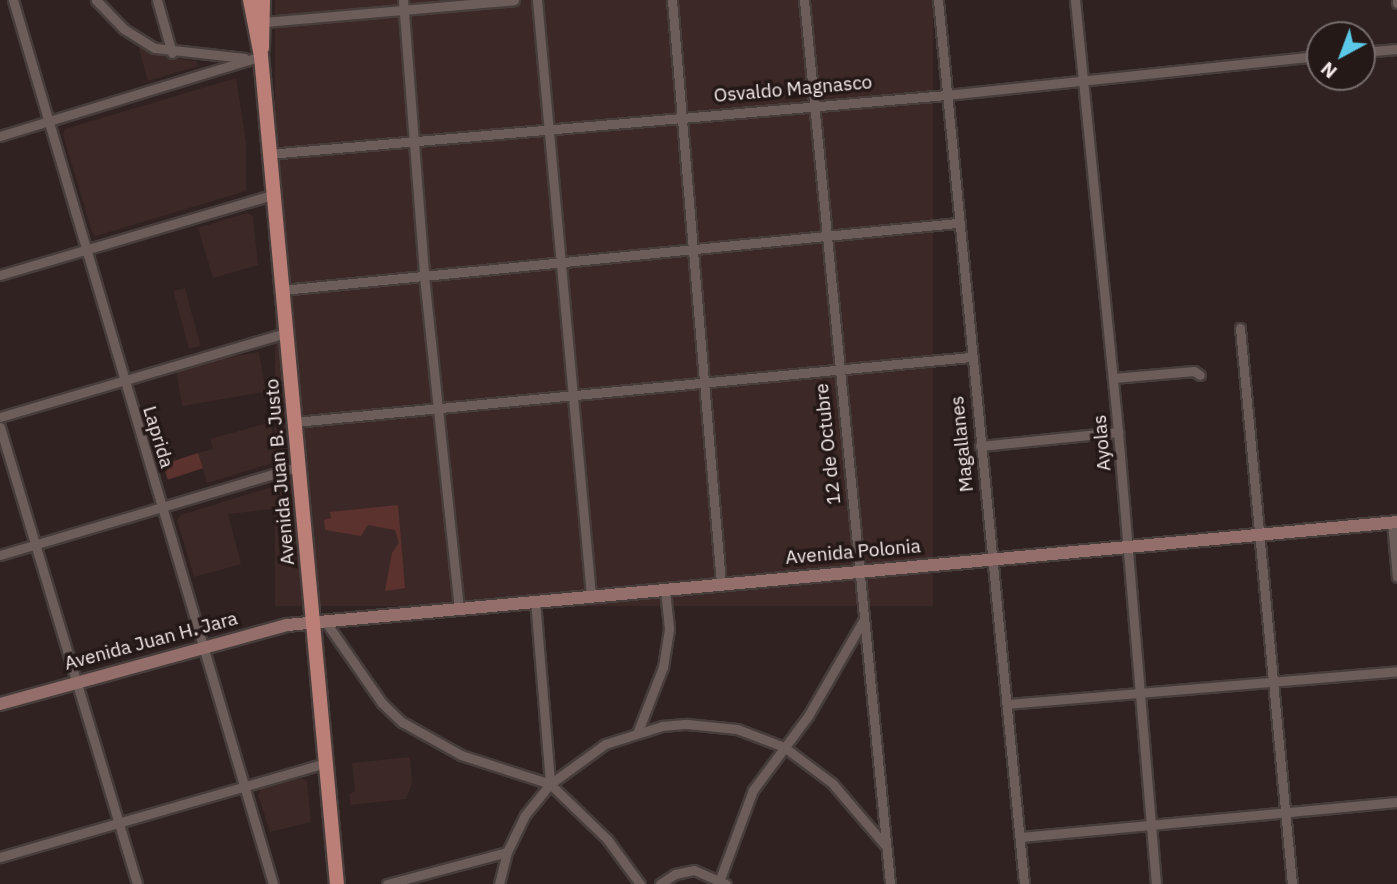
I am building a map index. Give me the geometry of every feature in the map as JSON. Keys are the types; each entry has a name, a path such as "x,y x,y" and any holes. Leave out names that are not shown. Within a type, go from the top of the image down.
{"main road":[{"name":"Avenida Juan B. Justo","path":"250,0 253,57 268,154 295,422 319,622 325,763 337,884"},
{"name":"Avenida Juan B. Justo","path":"253,57 265,22 263,0"},
{"name":"Avenida Polonia","path":"319,622 1259,535 1395,526"},
{"name":"Avenida Juan H. Jara","path":"0,704 201,645 319,622"}],"street":[{"name":"Laprida","path":"13,0 46,122 201,645 246,785 273,884"},
{"path":"96,0 139,40 172,53 253,57"},
{"path":"157,0 172,53"},
{"path":"265,22 404,5 514,0"},
{"path":"537,0 591,596"},
{"path":"672,0 679,116 721,584"},
{"name":"12 de Octubre","path":"804,0 824,236 890,884"},
{"name":"Magallanes","path":"938,0 970,357 1024,884"},
{"name":"Ayolas","path":"1075,0 1118,432 1156,884"},
{"path":"404,5 424,276 459,608"},
{"path":"1376,51 1397,49"},
{"path":"0,136 253,57"},
{"name":"Osvaldo Magnasco","path":"268,154 813,104 946,95 1084,78 1306,57"},
{"path":"0,275 272,195"},
{"path":"282,290 957,223"},
{"path":"1240,328 1292,884"},
{"path":"0,417 286,333"},
{"path":"295,422 970,357"},
{"path":"1113,378 1194,371 1200,375"},
{"path":"0,427 137,884"},
{"path":"980,446 1118,432"},
{"path":"0,555 300,466"},
{"path":"1395,526 1397,577"},
{"path":"638,731 657,689 666,654 665,589"},
{"path":"535,600 550,784"},
{"path":"660,884 683,871 723,881 744,807 808,716 864,617"},
{"path":"319,622 382,703 422,736 461,755 550,784 607,839 640,884"},
{"path":"1007,704 1274,678 1397,671"},
{"path":"499,884 507,852 525,815 550,784 595,750 638,731 687,724 737,729 784,747 832,783 886,846"},
{"path":"0,858 325,763"},
{"path":"1020,838 1397,802"},
{"path":"387,884 507,852"}],"shaded area":[{"path":"275,0 933,0 933,606 275,606"},
{"path":"138,45 166,57 197,61 198,66 148,81"},
{"path":"236,78 246,142 246,191 96,236 92,232 63,135 65,129"},
{"path":"247,213 253,216 258,265 213,278 198,228"},
{"path":"185,288 201,346 189,349 173,291"},
{"path":"259,352 266,391 182,406 175,367"},
{"path":"271,422 276,462 207,483 198,453 213,449 210,439"},
{"path":"198,453 203,468 168,480 163,464"},
{"path":"275,486 280,489 282,508 228,514 241,564 194,577 177,520 181,515"},
{"path":"398,505 405,588 385,591 392,553 399,543 395,530 368,525 361,536 325,530 324,520 331,518 330,512"},
{"path":"410,757 412,784 406,799 350,805 350,793 355,792 352,763"},
{"path":"301,778 307,781 311,822 270,832 258,795 261,789"}]}
